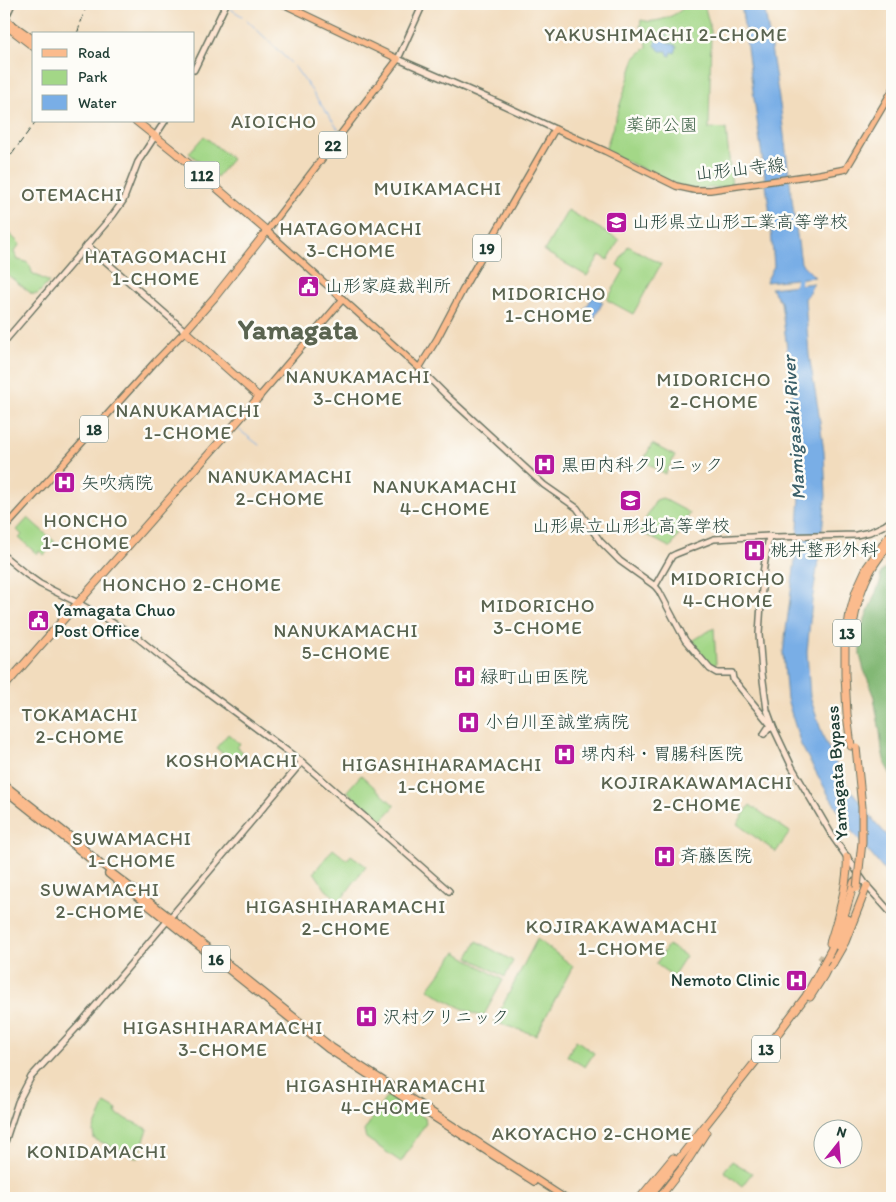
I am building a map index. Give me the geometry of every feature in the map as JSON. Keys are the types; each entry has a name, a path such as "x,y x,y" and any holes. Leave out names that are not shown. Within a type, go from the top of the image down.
{"highway":[{"path":"4,21 32,39"},
{"path":"4,21 32,45"},
{"name":"112","path":"137,122 267,231"},
{"path":"4,687 259,396 185,331 214,298 267,231"},
{"name":"Yamagata Bypass","path":"854,747 847,714 845,676 845,643 850,613 856,591 867,567 892,532"},
{"name":"Yamagata Bypass","path":"653,1198 814,992 844,932 855,885 858,827 849,674 850,643 854,615 862,591 872,569 892,539"},
{"path":"820,972 831,941 842,895 848,865 847,857"},
{"name":"Yamagata Bypass","path":"648,1198 806,996 832,950 855,885"},
{"path":"814,992 845,942 867,886"},
{"path":"640,1198 722,1104"},
{"path":"659,1198 684,1166 706,1132"}],"main road":[{"path":"283,4 398,59"},
{"name":"22","path":"267,231 398,59"},
{"name":"山形山寺線","path":"555,128 676,186 699,190 732,187 846,169 892,91"},
{"name":"19","path":"418,368 461,297 467,282 555,128"},
{"path":"267,231 418,368"},
{"path":"259,396 343,299"},
{"name":"18","path":"4,528 185,331"},
{"name":"16","path":"4,784 74,839 102,865 168,918 332,1047 565,1198"},
{"name":"16","path":"4,790 104,871 168,918 329,1050 558,1198"}],"street":[{"path":"4,21 12,4"},
{"path":"195,68 226,4"},
{"path":"423,4 398,59 555,128"},
{"path":"4,342 113,215 123,200 138,162 164,122"},
{"path":"87,245 185,331"},
{"path":"418,368 544,485 577,508 600,541 620,561 655,586 685,640 710,669 717,673 732,673 733,679 774,728"},
{"path":"655,586 672,556 714,539 856,534 870,532 892,520"},
{"path":"772,536 763,573 759,634 762,673 768,710 792,767 833,837 867,886 892,914"},
{"path":"4,556 40,584 134,635 180,672 302,762 449,891"},
{"path":"758,710 763,712 768,710"},
{"path":"764,734 768,728 774,728"},
{"path":"4,1145 15,1108 31,1078 79,1025 302,762"}],"green space":[{"name":"薬師公園","path":"686,4 704,4 711,31 709,130 710,128 726,129 732,187 686,189 605,151 635,58 647,47 646,28 640,27 641,20 652,21 667,18 677,13"},
{"path":"204,136 232,159 217,177 189,153"},
{"path":"568,210 619,240 608,260 600,255 587,276 544,251"},
{"path":"4,228 20,244 14,252 18,260 24,261 31,267 32,273 49,282 38,294 32,294 4,272"},
{"path":"628,246 661,264 633,314 607,300 624,270 617,265"},
{"path":"652,444 675,456 665,474 643,461"},
{"path":"662,498 690,513 671,548 639,531 656,500"},
{"path":"28,518 55,542 44,555 39,551 37,554 19,538 22,535 17,530"},
{"path":"892,563 892,777 885,764 873,692 860,655 860,631 881,580 880,574"},
{"path":"714,628 716,664 712,667 692,641"},
{"path":"228,734 240,744 237,747 243,752 234,763 216,748"},
{"path":"361,775 395,806 381,821 347,791"},
{"path":"750,805 790,832 776,852 737,824"},
{"path":"333,849 347,860 351,855 366,866 340,901 326,890 314,872"},
{"path":"537,939 573,966 536,1035 494,1022"},
{"path":"477,941 513,961 505,977 468,957"},
{"path":"668,945 686,956 673,976 656,964"},
{"path":"456,952 503,980 483,1017 454,1004 428,989"},
{"path":"576,1040 594,1053 585,1067 567,1056"},
{"path":"390,1095 425,1118 426,1123 401,1162 366,1138 364,1131 387,1096"},
{"path":"105,1103 117,1110 116,1114 148,1129 138,1158 94,1139 93,1131"},
{"path":"732,1161 752,1173 742,1186 724,1171"}],"water":[{"path":"741,4 764,4 781,111 801,263 815,277 766,282 774,266 769,207"},
{"path":"662,33 666,35 667,42 677,47 675,53 671,53 671,56 668,55 667,51 660,51 655,45 657,37"},
{"path":"814,283 805,299 809,355 824,452 826,496 807,652 810,697 824,739 845,782 892,841 892,880 850,829 828,794 801,745 787,699 783,653 797,545 800,495 795,411 781,302 771,288"},
{"path":"593,296 603,302 591,324 580,318"}],"waterway":[{"path":"229,8 242,16"},
{"path":"247,20 294,66 312,91"},
{"path":"313,93 338,129"},
{"name":"Mamigasaki River","path":"797,293 798,272"},
{"path":"238,429 259,445"}],"tunnel":[{"path":"819,956 834,968"}],"railway":[{"path":"78,32 87,4"},
{"path":"4,165 35,122"}],"place":[{"name":"山形県立山形工業高等学校","path":"616,222"},
{"name":"山形家庭裁判所","path":"309,286"},
{"name":"黒田内科クリニック","path":"545,465"},
{"name":"矢吹病院","path":"65,483"},
{"name":"山形県立山形北高等学校","path":"631,501"},
{"name":"桃井整形外科","path":"754,550"},
{"name":"Yamagata Chuo Post Office","path":"38,620"},
{"name":"緑町山田医院","path":"464,677"},
{"name":"小白川至誠堂病院","path":"469,722"},
{"name":"堺内科・胃腸科医院","path":"565,754"},
{"name":"斉藤医院","path":"664,856"},
{"name":"Nemoto Clinic","path":"796,980"},
{"name":"沢村クリニック","path":"367,1017"}],"district":[{"name":"YAKUSHIMACHI 2-CHOME","path":"666,34"},
{"name":"AIOICHO","path":"274,121"},
{"name":"MUIKAMACHI","path":"438,188"},
{"name":"OTEMACHI","path":"72,194"},
{"name":"HATAGOMACHI 3-CHOME","path":"351,239"},
{"name":"HATAGOMACHI 1-CHOME","path":"156,267"},
{"name":"MIDORICHO 1-CHOME","path":"549,304"},
{"name":"Yamagata","path":"298,329"},
{"name":"NANUKAMACHI 3-CHOME","path":"358,387"},
{"name":"MIDORICHO 2-CHOME","path":"714,390"},
{"name":"NANUKAMACHI 1-CHOME","path":"188,421"},
{"name":"NANUKAMACHI 2-CHOME","path":"280,487"},
{"name":"NANUKAMACHI 4-CHOME","path":"445,497"},
{"name":"HONCHO 1-CHOME","path":"86,531"},
{"name":"HONCHO 2-CHOME","path":"192,584"},
{"name":"MIDORICHO 4-CHOME","path":"728,589"},
{"name":"MIDORICHO 3-CHOME","path":"538,616"},
{"name":"NANUKAMACHI 5-CHOME","path":"346,641"},
{"name":"TOKAMACHI 2-CHOME","path":"80,725"},
{"name":"KOSHOMACHI","path":"232,760"},
{"name":"HIGASHIHARAMACHI 1-CHOME","path":"442,775"},
{"name":"KOJIRAKAWAMACHI 2-CHOME","path":"697,793"},
{"name":"SUWAMACHI 1-CHOME","path":"132,849"},
{"name":"SUWAMACHI 2-CHOME","path":"100,900"},
{"name":"HIGASHIHARAMACHI 2-CHOME","path":"346,917"},
{"name":"KOJIRAKAWAMACHI 1-CHOME","path":"622,937"},
{"name":"HIGASHIHARAMACHI 3-CHOME","path":"223,1038"},
{"name":"HIGASHIHARAMACHI 4-CHOME","path":"386,1096"},
{"name":"AKOYACHO 2-CHOME","path":"592,1133"},
{"name":"KONIDAMACHI","path":"97,1151"}]}
